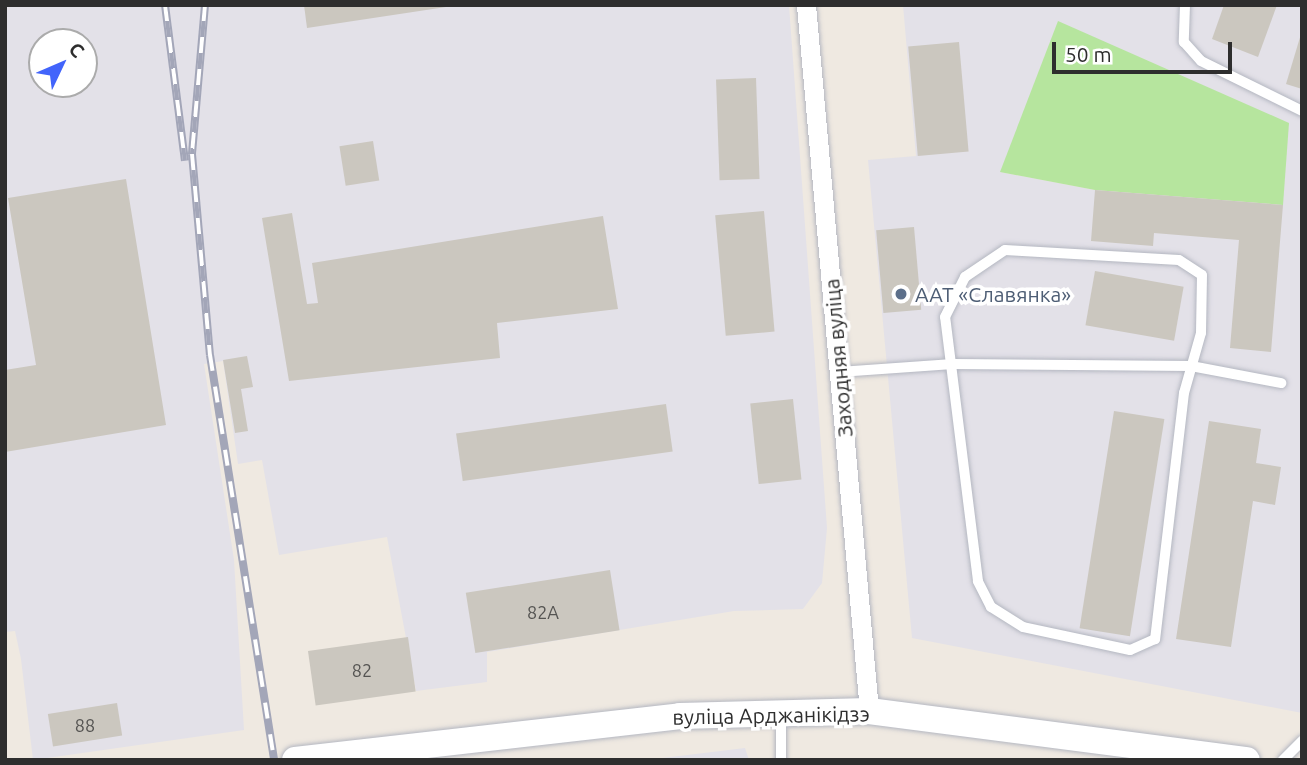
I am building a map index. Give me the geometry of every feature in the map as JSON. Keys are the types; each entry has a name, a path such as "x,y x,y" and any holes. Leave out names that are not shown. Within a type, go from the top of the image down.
{"main road":[{"name":"вуліца Арджанікідзэ","path":"295,760 680,716 869,711 1247,760"}],"street":[{"name":"Заходняя вуліца","path":"806,5 869,711"}],"lane":[{"path":"1185,5 1184,42 1201,61 1302,111"},
{"path":"1005,250 1179,260 1202,275 1201,333 1191,366 1155,639 1130,650 1023,627 991,607 978,581 953,364 945,317 965,277 1005,250"},
{"path":"839,372 953,364 1191,366 1281,383"},
{"path":"781,713 781,760"},
{"path":"1283,760 1302,741"}],"shaded area":[{"path":"5,5 789,5 827,528 822,583 803,609 734,611 487,652 487,682 416,691 387,537 279,555 262,460 238,464 223,361 204,364 234,560 244,730 33,760 15,631 5,632"},
{"path":"903,5 1302,5 1302,713 912,638 868,160 916,156","holes":["1000,172 1283,205 1095,190"]},
{"path":"745,748 749,760 646,760"}],"green space":[{"path":"1058,21 1289,123 1283,205 1095,190 1000,172"}],"building":[{"path":"304,5 446,5 446,7 307,28"},
{"path":"1224,5 1277,5 1258,57 1212,39"},
{"path":"1302,34 1302,89 1286,84"},
{"path":"959,42 969,152 918,156 908,46"},
{"path":"756,78 760,179 720,180 716,79"},
{"path":"373,141 379,181 346,186 339,146"},
{"path":"126,179 166,425 5,452 5,370 36,365 8,198"},
{"path":"1095,190 1283,205 1271,352 1230,348 1239,240 1154,233 1153,246 1091,241"},
{"path":"764,211 775,332 726,336 715,215"},
{"path":"292,213 307,304 318,303 312,263 603,216 618,309 497,323 500,358 289,381 262,218"},
{"path":"914,227 921,310 883,313 876,230"},
{"path":"1095,271 1184,287 1174,341 1085,325"},
{"path":"247,356 253,387 241,389 248,431 235,433 223,360"},
{"path":"793,399 801,480 759,484 750,403"},
{"path":"666,404 673,452 463,481 456,434"},
{"path":"1114,411 1164,419 1130,636 1080,628"},
{"path":"1209,421 1261,429 1256,463 1281,467 1275,505 1253,501 1231,647 1176,639"},
{"path":"610,570 620,630 475,653 466,593"},
{"path":"408,637 416,691 316,706 308,651"},
{"path":"117,703 122,736 53,747 48,714"}],"railway":[{"path":"165,5 185,161"},
{"path":"205,5 192,154 210,355 274,760"}],"place":[{"name":"ААТ «Славянка»","path":"901,294"}]}
